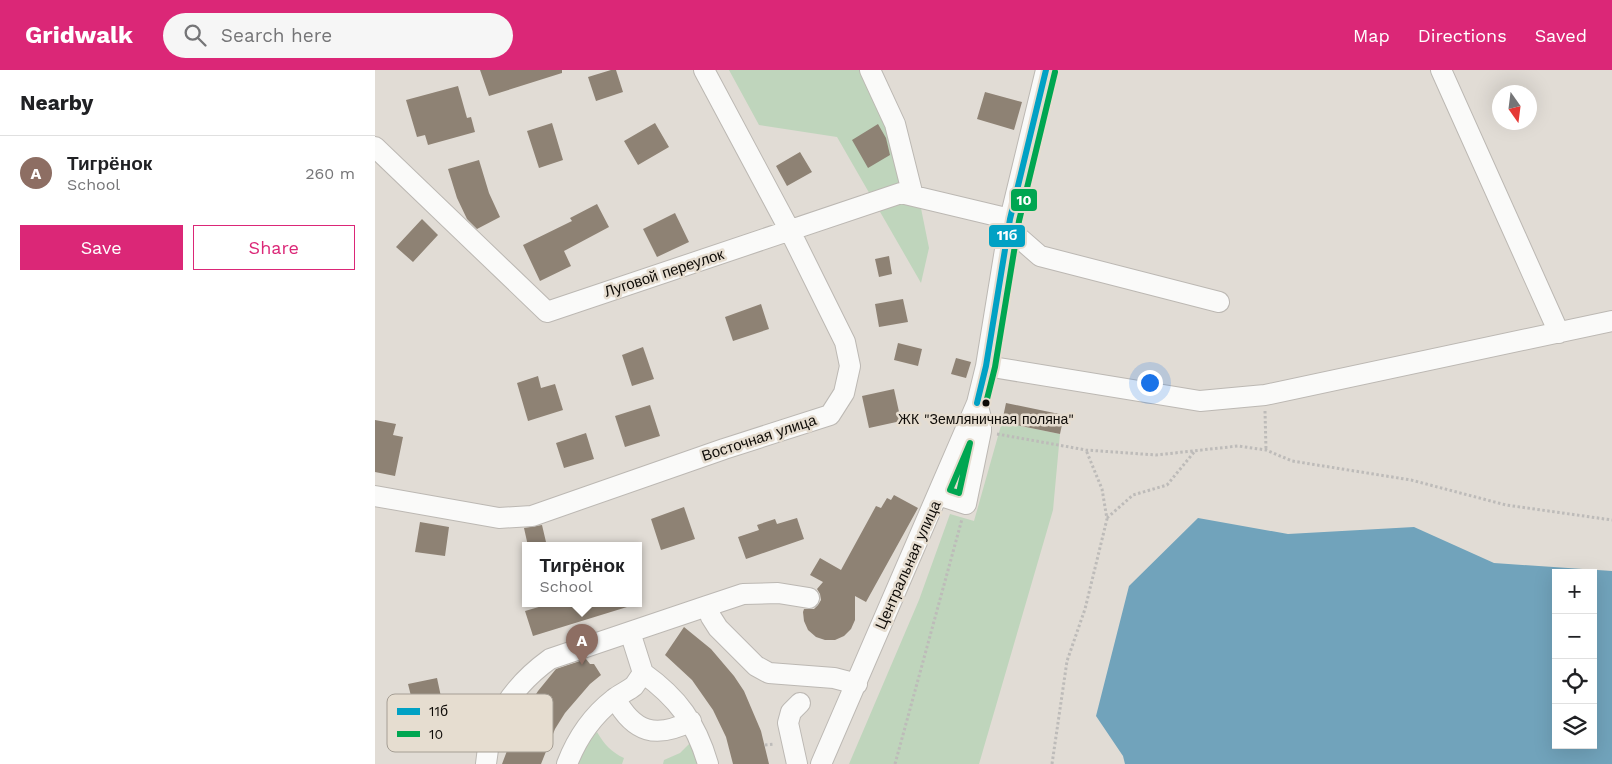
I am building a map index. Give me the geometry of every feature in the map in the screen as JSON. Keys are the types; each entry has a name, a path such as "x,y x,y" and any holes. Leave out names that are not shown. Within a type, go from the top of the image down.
{"street":[{"name":"Восточная улица","path":"375,496 499,518 532,516 723,449 830,415 844,393 850,366 845,342 790,231 704,70"},
{"path":"870,70 895,124 913,196"},
{"name":"Центральная улица","path":"821,764 977,403 986,366 1010,224 1047,70"},
{"path":"1441,70 1559,333"},
{"name":"Луговой переулок","path":"375,147 547,312 901,194 1010,224"},
{"path":"1010,224 1040,256 1219,302"},
{"path":"986,366 1200,401 1265,394 1612,321"},
{"path":"938,495 966,504 981,432 981,418 977,403"},
{"path":"513,694 531,673 550,659 743,594 795,595 807,602"},
{"path":"707,606 711,618 718,628 756,666 769,673 833,678 857,684"},
{"path":"630,632 643,673 667,692 691,721 701,742 708,764"},
{"path":"567,764 584,730 598,713 633,686 643,673"},
{"path":"615,698 624,714 638,726 656,732 674,730 691,721"},
{"path":"797,764 788,723 791,712 800,703"}],"path":[{"path":"1265,394 1266,450"},
{"path":"981,432 1086,450 1156,455 1238,446 1266,450 1292,461 1411,480 1506,504 1612,520"},
{"path":"1052,764 1067,661 1085,609 1107,519 1102,489 1086,450"},
{"path":"1107,519 1133,495 1167,485 1195,451"},
{"path":"895,764 966,504"}],"green space":[{"path":"729,70 878,70 902,114 929,248 921,283 837,137 759,125"},
{"path":"1002,422 1060,434 1053,510 979,764 849,764 919,600 950,514 974,521"},
{"path":"597,732 608,747 624,758 622,764 576,764 587,744"},
{"path":"690,743 698,764 663,764 664,760 680,753"}],"water":[{"path":"1198,518 1288,534 1414,527 1494,563 1582,569 1552,569 1552,749 1597,749 1597,570 1612,571 1612,764 1125,764 1123,756 1096,716 1129,586"}],"building":[{"path":"480,70 562,70 562,73 489,96"},
{"path":"616,70 623,92 596,101 588,77"},
{"path":"458,86 467,118 471,117 475,132 428,145 425,135 417,137 406,100"},
{"path":"985,92 1022,102 1014,130 977,119"},
{"path":"552,123 563,160 539,168 527,131"},
{"path":"655,123 669,147 638,165 624,141"},
{"path":"878,124 886,138 890,155 868,168 852,140"},
{"path":"800,152 812,172 787,186 776,166"},
{"path":"479,160 489,193 500,217 477,229 467,219 457,198 448,169"},
{"path":"597,204 609,227 564,251 571,266 540,281 523,245 572,221 570,218"},
{"path":"675,213 689,242 657,257 643,229"},
{"path":"422,219 438,235 413,262 396,247"},
{"path":"889,256 892,274 879,277 875,259"},
{"path":"903,299 908,322 879,327 875,304"},
{"path":"761,304 769,329 733,341 725,317"},
{"path":"898,343 922,349 918,366 894,360"},
{"path":"643,347 654,379 632,386 622,355"},
{"path":"956,358 971,362 966,378 951,374"},
{"path":"538,376 541,388 555,384 563,410 528,421 517,383"},
{"path":"894,389 901,421 869,428 862,396"},
{"path":"1006,403 1064,415 1060,434 1002,422"},
{"path":"650,405 660,436 625,447 615,416"},
{"path":"375,420 396,424 393,435 403,437 395,476 375,472"},
{"path":"586,433 594,459 564,468 556,443"},
{"path":"894,495 918,508 866,602 855,596 855,620 851,629 844,636 835,640 825,640 816,637 808,630 803,612 804,609 814,609 818,605 821,600 817,589 823,582 810,575 820,558 841,570 876,506 881,508 887,498 891,500"},
{"path":"684,507 695,539 661,550 651,519"},
{"path":"797,518 804,539 746,559 738,537 759,530 757,525 775,519 777,524"},
{"path":"420,522 449,527 445,556 415,552"},
{"path":"542,525 546,542 527,542 524,528"},
{"path":"539,607 627,607 533,636 525,611"},
{"path":"684,627 711,649 744,691 761,731 769,764 733,764 726,737 713,710 692,680 665,655"},
{"path":"586,659 590,664 594,664 601,675 590,684 565,713 553,734 553,694 536,694 556,669"},
{"path":"437,678 440,694 410,694 408,684"},
{"path":"507,752 546,752 541,764 502,764"}],"transit line":[{"name":"11б","path":"977,403 986,366 1010,219 1046,70"},
{"name":"10","path":"986,403 995,367 1019,221 1055,72"},
{"name":"10","path":"970,443 959,493 950,490 970,443"}],"place":[{"name":"ЖК \"Земляничная поляна\"","path":"986,403"},
{"name":"Тигрёнок","path":"582,665"}]}
